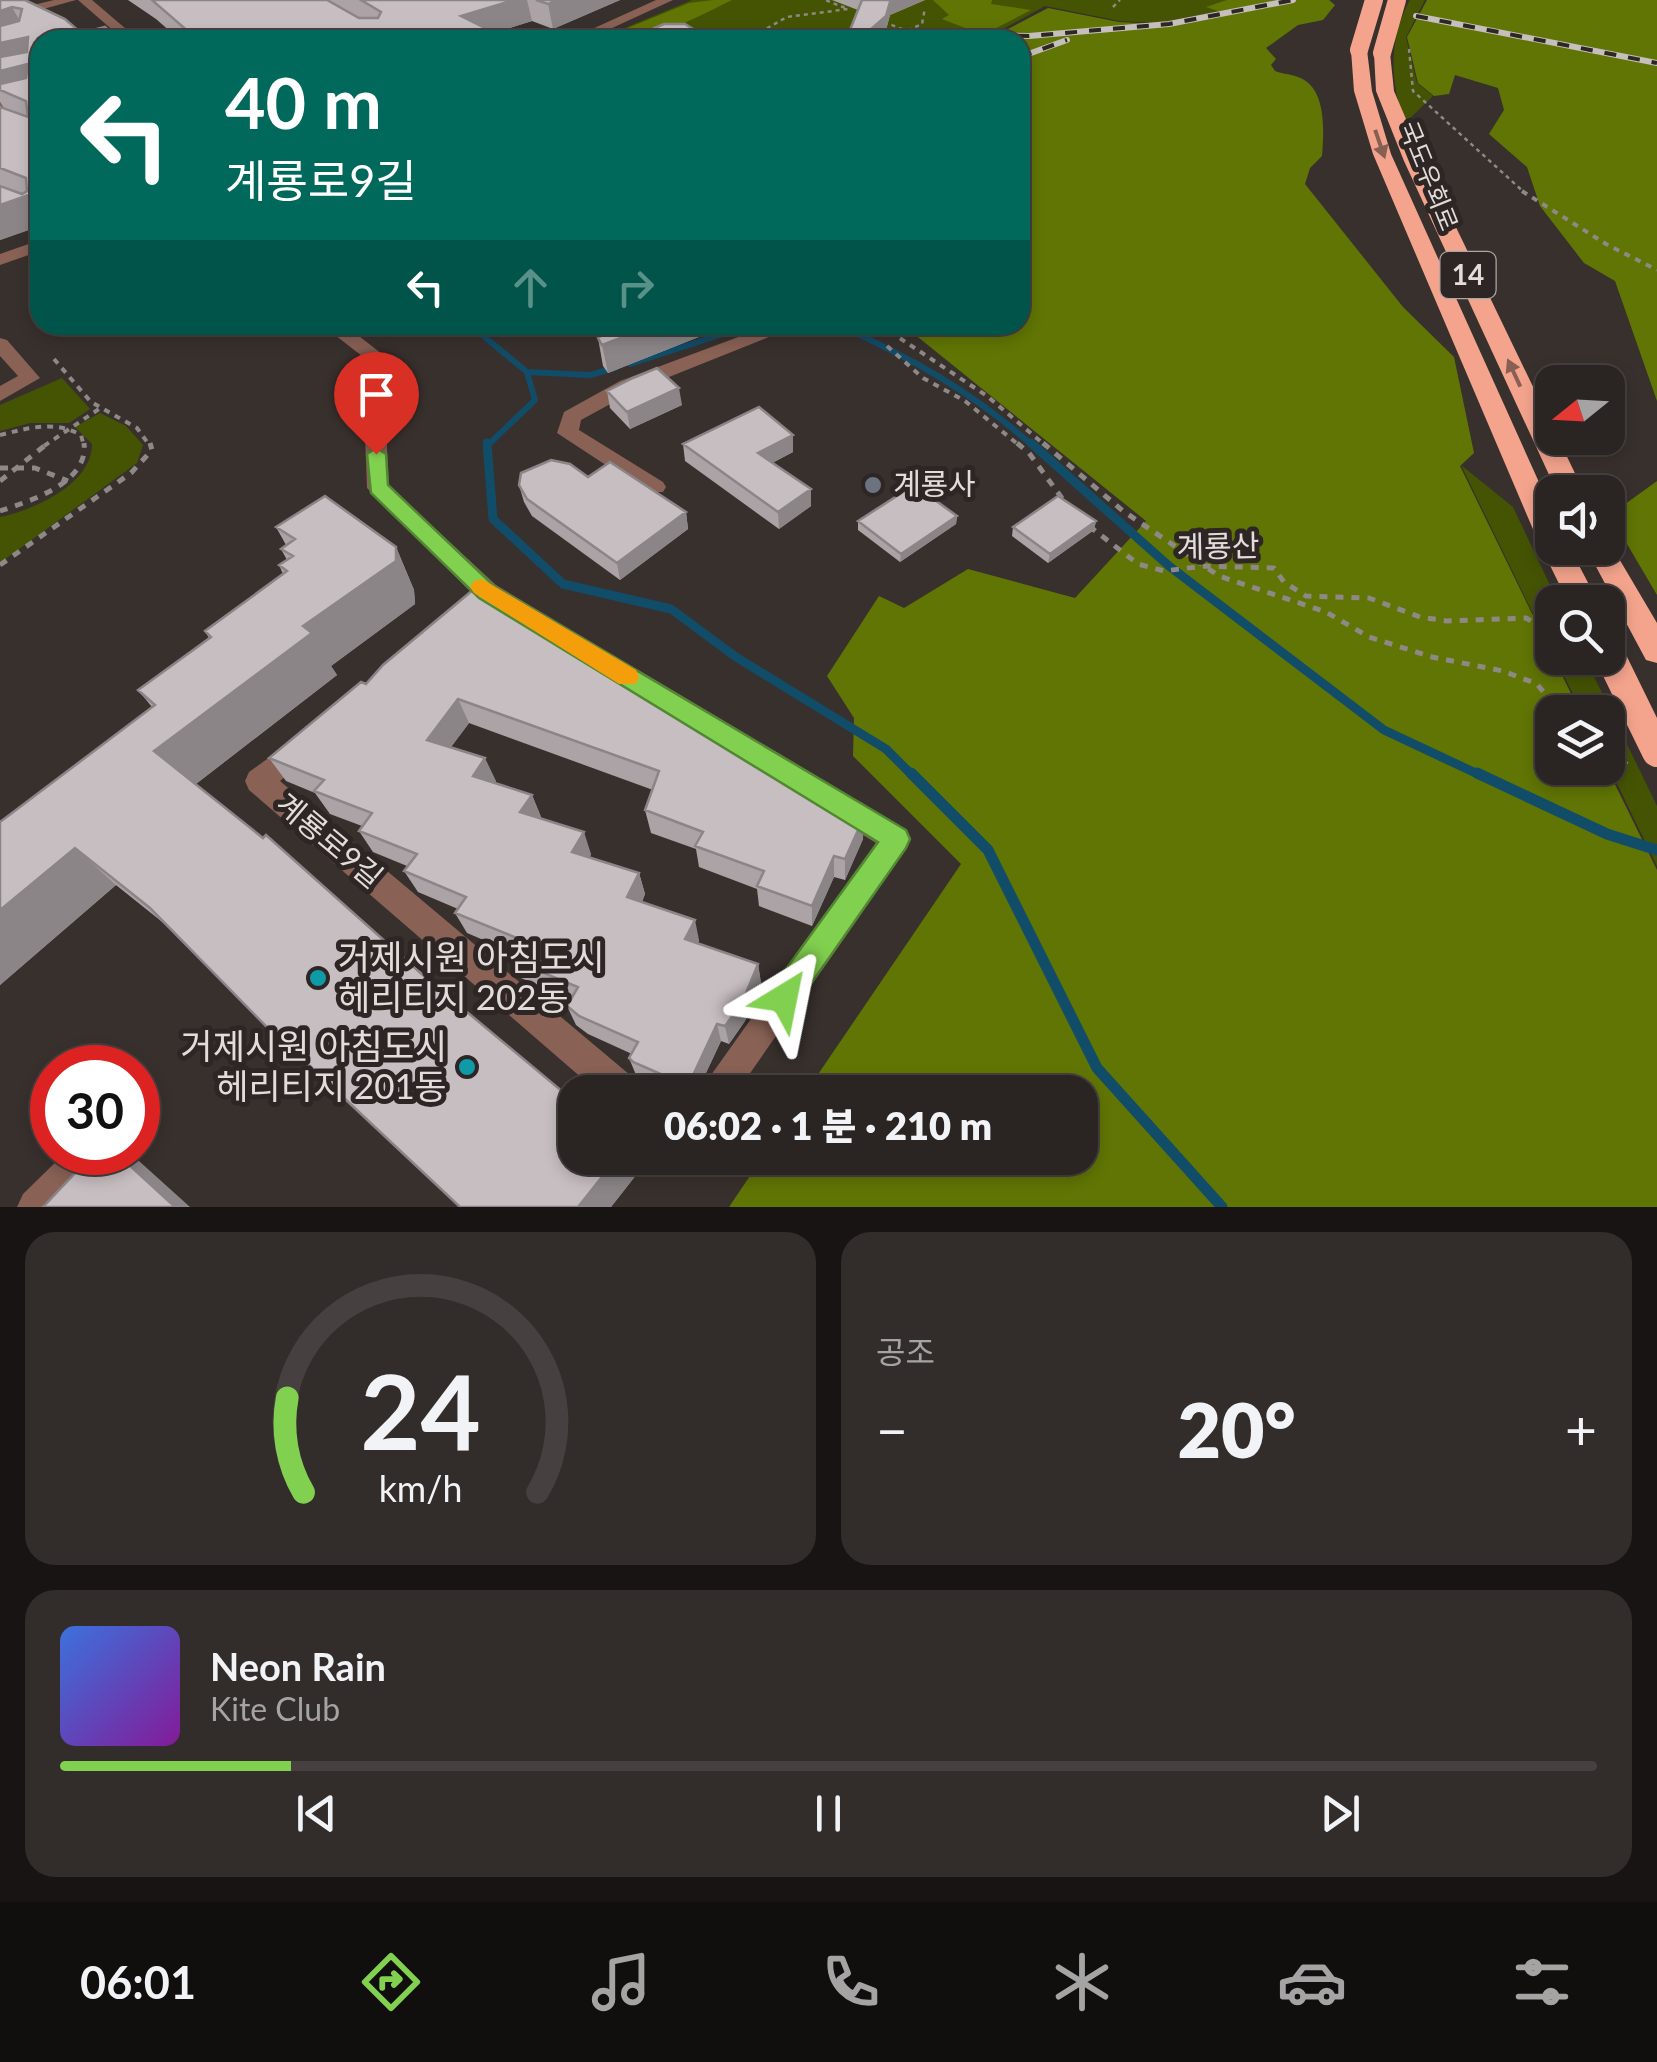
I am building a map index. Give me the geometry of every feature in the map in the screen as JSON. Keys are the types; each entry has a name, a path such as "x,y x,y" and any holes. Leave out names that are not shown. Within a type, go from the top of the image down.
{"highway":[{"name":"14","path":"1370,51 1374,0"},
{"name":"14","path":"1370,51 1397,0"},
{"name":"국도우회로","path":"1370,51 1414,162 1563,475"},
{"name":"국도우회로","path":"1370,51 1363,91 1382,154 1535,506"},
{"path":"1609,565 1657,651"},
{"path":"1619,675 1657,752"}],"street":[{"path":"0,17 70,0"},
{"path":"84,0 120,30"},
{"path":"598,30 667,0"},
{"path":"0,107 30,99"},
{"path":"0,260 30,249"},
{"path":"346,335 372,354 378,488 479,598 896,839 728,1075"},
{"path":"655,487 568,433 570,418 627,386 762,335"},
{"path":"0,344 30,378 0,395"},
{"name":"계룡로9길","path":"320,731 260,781 604,1075"},
{"path":"36,1207 69,1175"}],"path":[{"path":"763,30 786,17 850,9 825,0"},
{"path":"1113,6 1120,0"},
{"path":"909,30 922,24 925,8"},
{"path":"879,21 904,30"},
{"path":"1410,49 1413,91 1517,188 1606,244 1657,270"},
{"path":"895,335 987,396 1123,511 1219,576 1326,612 1370,637 1432,657 1503,671 1537,684 1546,695"},
{"path":"886,346 922,378 965,402 1029,453 1070,510"},
{"path":"0,566 131,473 152,450 145,435 132,424 99,409 54,359"},
{"path":"0,481 99,409"},
{"path":"0,434 42,425 69,428 86,440 87,453 68,481 25,504 0,511"},
{"path":"0,468 35,468 68,481"},
{"name":"계룡산","path":"1082,520 1138,564 1164,571 1204,566 1274,568 1285,586 1312,599 1364,597 1391,603 1418,616 1471,622 1515,614 1535,621"}],"green space":[{"path":"692,0 1281,0 1157,23 1120,21 1045,6 1001,30 620,30"},
{"path":"732,0 665,30 623,30 689,3"},
{"path":"933,0 992,0 991,4 1031,10 993,30 970,30 942,19 949,15"},
{"path":"1227,0 1329,0 1335,5 1323,20 1298,25 1266,48 1276,59 1271,65 1275,71 1307,82 1319,100 1322,156 1310,168 1305,184 1403,307 1454,357 1474,453 1460,466 1535,620 1535,675 1562,675 1572,695 1535,695 1535,785 1615,785 1657,870 1657,1207 729,1207 751,1175 1098,1175 1098,1075 818,1075 961,864 853,756 854,718 827,676 879,596 904,608 968,569 1075,598 1146,521 915,335 1030,335 1030,30 1006,30 1048,8 1119,22 1157,24 1221,12 1206,7"},
{"path":"1410,0 1425,0 1406,37 1417,83 1433,96 1405,123 1396,92 1394,61 1398,30"},
{"path":"1427,0 1657,0 1657,401 1615,281 1584,263 1540,206 1527,167 1489,134 1504,110 1498,88 1455,75 1449,94 1434,96 1418,83 1407,37"},
{"path":"62,378 90,409 69,423 30,423 0,431 0,405"},
{"path":"100,413 126,426 143,445 137,463 0,563 0,517 44,501 72,483 89,458 92,444 75,427"},
{"path":"1461,465 1513,507 1535,553 1535,565 1540,565 1550,585 1535,585 1535,618"},
{"path":"1657,481 1657,595 1625,541 1625,504"},
{"path":"1564,675 1593,675 1603,695 1574,695"},
{"path":"1625,740 1657,806 1657,866 1618,785 1625,785"}],"building":[{"path":"0,0 25,0 65,19 78,30 30,30 30,194 0,205 0,186 22,194 27,191 26,178 0,168 0,107 28,117 26,101 0,90 0,84 26,78 28,64 0,71 0,57 27,52 28,37 0,43 0,26 19,21 22,9 0,11"},
{"path":"152,0 327,0 359,18 378,18 381,12 361,0 514,0 461,16 489,30 186,30"},
{"path":"862,0 895,0 890,2 886,16 870,30 850,30"},
{"path":"685,24 695,30 652,30"},
{"path":"602,335 628,335 602,345 598,338"},
{"path":"657,368 679,388 627,412 607,391 633,378"},
{"path":"759,407 793,435 758,453 811,489 778,512 683,444"},
{"path":"551,460 570,464 588,477 610,462 686,512 617,563 527,499 519,485 521,473"},
{"path":"914,485 957,516 901,554 858,521"},
{"path":"325,496 396,547 396,561 303,626 312,633 154,751 263,838 266,835 425,977 558,1088 558,1175 603,1175 578,1207 460,1207 310,1066 308,1069 150,908 75,848 0,910 0,822 155,705 138,690 211,637 205,631 287,571 279,565 293,556 281,549 295,539 276,527"},
{"path":"1058,496 1096,521 1050,554 1013,527"},
{"path":"473,590 500,598 497,606 530,616 547,626 543,633 572,641 594,654 590,659 612,665 643,684 640,690 663,696 694,715 690,720 715,728 748,747 744,753 770,761 802,780 799,787 829,796 864,817 845,859 834,856 812,906 757,886 764,871 695,846 703,832 645,810 659,771 458,699 427,740 485,758 473,776 532,795 520,812 584,832 572,852 639,873 627,897 695,920 685,939 758,964 742,1003 725,1026 717,1024 693,1075 663,1075 633,1062 629,1058 638,1042 579,1016 567,1006 578,987 510,959 522,940 455,913 466,897 404,871 417,854 359,831 372,813 314,791 324,780 269,758 361,682 366,684 383,665"},
{"path":"73,1175 140,1175 175,1207 43,1207"}],"waterway":[{"path":"482,335 527,372"},
{"path":"630,364 720,335"},
{"path":"859,335 940,378 988,409 1033,446"},
{"path":"527,372 590,375 615,368"},
{"path":"487,446 535,400 527,372"},
{"path":"1031,443 1169,566 1384,730 1482,776"},
{"path":"487,446 493,519 563,584 671,609 736,657 886,749 913,776"},
{"path":"911,773 988,850 1097,1068 1222,1207"},
{"path":"1477,773 1607,834 1657,850"}],"railway":[{"path":"1030,36 1169,24 1293,0"},
{"path":"1416,16 1657,63"},
{"path":"1030,53 1067,40"}],"slow traffic":[{"path":"482,587 627,677"}],"place":[{"name":"계룡사","path":"873,485"},
{"name":"거제시원 아침도시 헤리티지 202동","path":"318,978"},
{"name":"거제시원 아침도시 헤리티지 201동","path":"467,1067"}],"route":[{"path":"376,454 378,488 486,592 896,839 784,998"}]}
